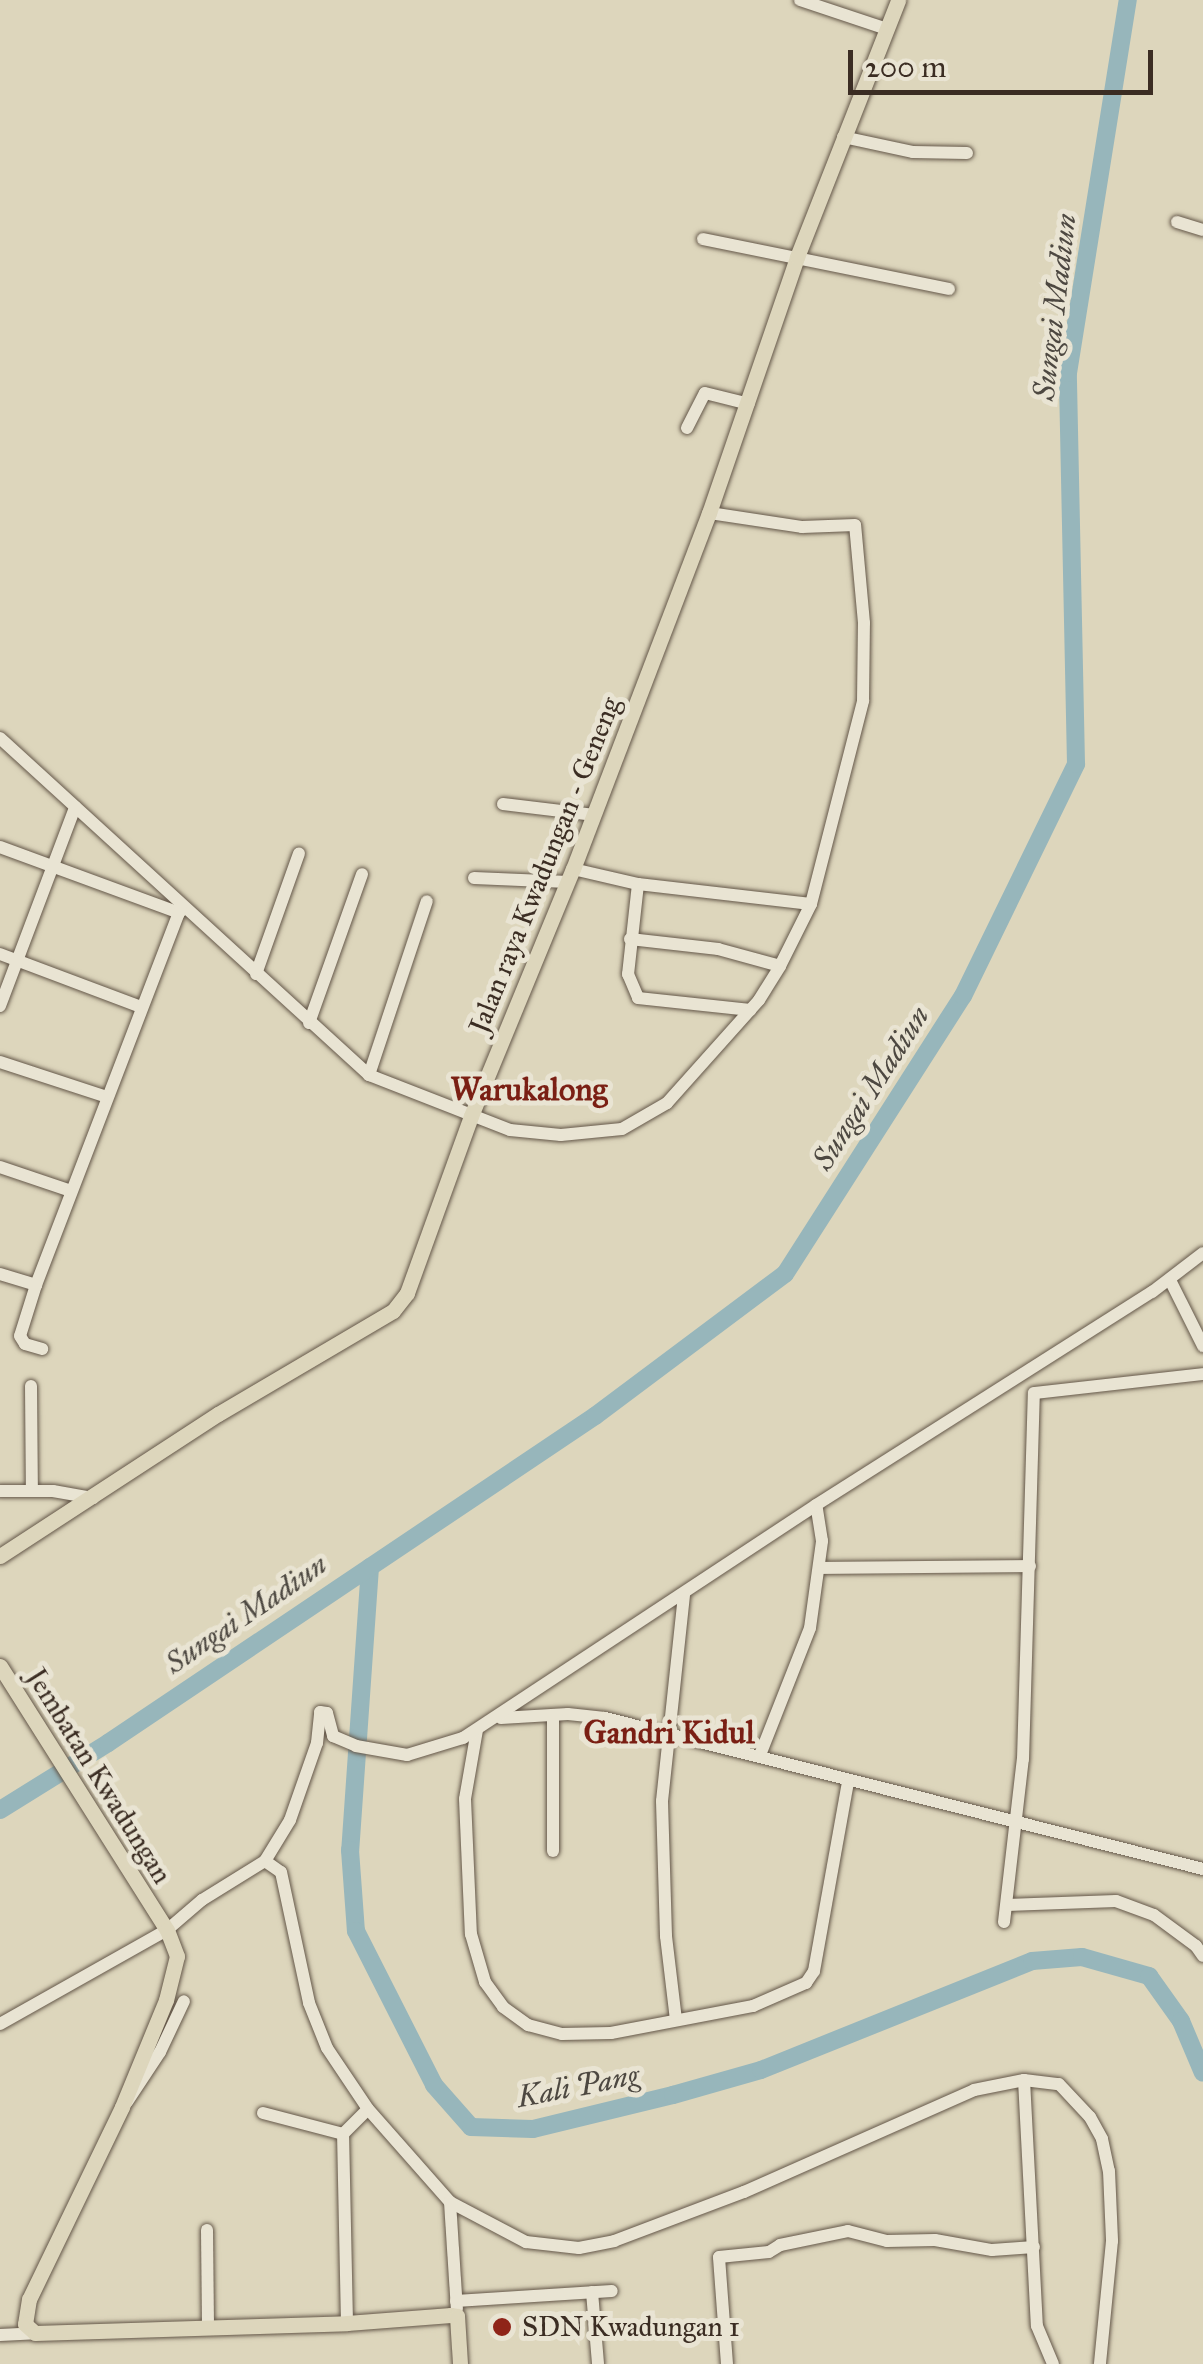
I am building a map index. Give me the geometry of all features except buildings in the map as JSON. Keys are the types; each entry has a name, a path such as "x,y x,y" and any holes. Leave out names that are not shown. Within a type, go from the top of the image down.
{"main road":[{"name":"Jalan raya Kwadungan - Geneng","path":"0,1556 218,1414 393,1311 419,1268 471,1116 594,815 749,404 798,257 898,0"},
{"name":"Jembatan Kwadungan","path":"0,1666 167,1930"},
{"path":"167,1930 177,1956 174,1977 122,2107 23,2314 25,2324 35,2332 346,2323 457,2309 460,2364"}],"street":[{"path":"800,0 887,29"},
{"path":"843,137 914,152 967,153"},
{"path":"1177,222 1203,230"},
{"path":"703,239 950,288"},
{"path":"687,428 705,393 749,404"},
{"path":"0,738 181,910 369,1075 510,1130 561,1134 622,1128 642,1122 667,1103 750,1010 780,966 811,904 863,702 866,661 859,534 850,523 802,527 709,513"},
{"path":"503,804 594,815"},
{"path":"0,1006 75,807"},
{"path":"0,847 181,910"},
{"path":"256,974 298,853"},
{"path":"308,1023 362,874"},
{"path":"474,878 570,875 811,904"},
{"path":"638,884 630,939 630,984 644,1002 750,1010"},
{"path":"369,1075 427,901"},
{"path":"42,1350 25,1344 20,1336 36,1285 181,910"},
{"path":"630,939 718,949 780,966"},
{"path":"0,954 142,1006"},
{"path":"0,1062 107,1097"},
{"path":"0,1167 71,1191"},
{"path":"0,2024 167,1930 202,1900 265,1861 290,1820 317,1743 320,1712 327,1712 333,1736 341,1743 407,1755 447,1745 476,1730 816,1505 1170,1280 1203,1253"},
{"path":"0,1274 36,1285"},
{"path":"1170,1280 1203,1346"},
{"path":"1004,1922 1024,1740 1034,1393 1203,1374"},
{"path":"31,1386 32,1491"},
{"path":"0,1492 32,1491 93,1498"},
{"path":"760,1755 810,1628 822,1541 816,1505"},
{"path":"820,1568 1030,1566"},
{"path":"676,2020 663,1880 662,1800 684,1594"},
{"path":"553,1715 553,1851"},
{"path":"499,1718 605,1718 1203,1869"},
{"path":"476,1730 465,1799 471,1934 485,1982 503,2007 528,2025 562,2034 611,2033 753,2006 806,1984 814,1971 848,1782"},
{"path":"265,1861 281,1872 310,2003 327,2048 368,2109 450,2202 526,2242 579,2248 614,2241 760,2184 974,2090 1024,2080 1059,2084 1090,2117 1102,2138 1109,2171 1112,2241 1100,2364"},
{"path":"1007,1906 1116,1901 1154,1916 1196,1946 1203,1956"},
{"path":"122,2107 160,2052 184,2001"},
{"path":"1024,2080 1038,2334 1053,2364"},
{"path":"346,2323 343,2134 368,2109"},
{"path":"263,2113 343,2134"},
{"path":"450,2202 457,2309 612,2291"},
{"path":"207,2230 208,2326"},
{"path":"726,2364 719,2257 769,2252 780,2244 848,2231 887,2241 935,2240 992,2250 1034,2247"},
{"path":"592,2292 598,2364"},
{"path":"0,2335 23,2314"},
{"path":"0,2335 35,2332"}],"waterway":[{"name":"Sungai Madiun","path":"0,1810 108,1743 595,1416 785,1274 963,996 1076,764 1068,373 1128,0"},
{"name":"Kali Pang","path":"370,1567 350,1850 356,1931 434,2085 471,2127 533,2129 673,2095 761,2070 1032,1961 1082,1957 1149,1976 1181,2021 1203,2073"}],"place":[{"name":"SDN Kwadungan 1","path":"502,2327"}],"district":[{"name":"Warukalong","path":"529,1090"},
{"name":"Gandri Kidul","path":"669,1733"}]}
